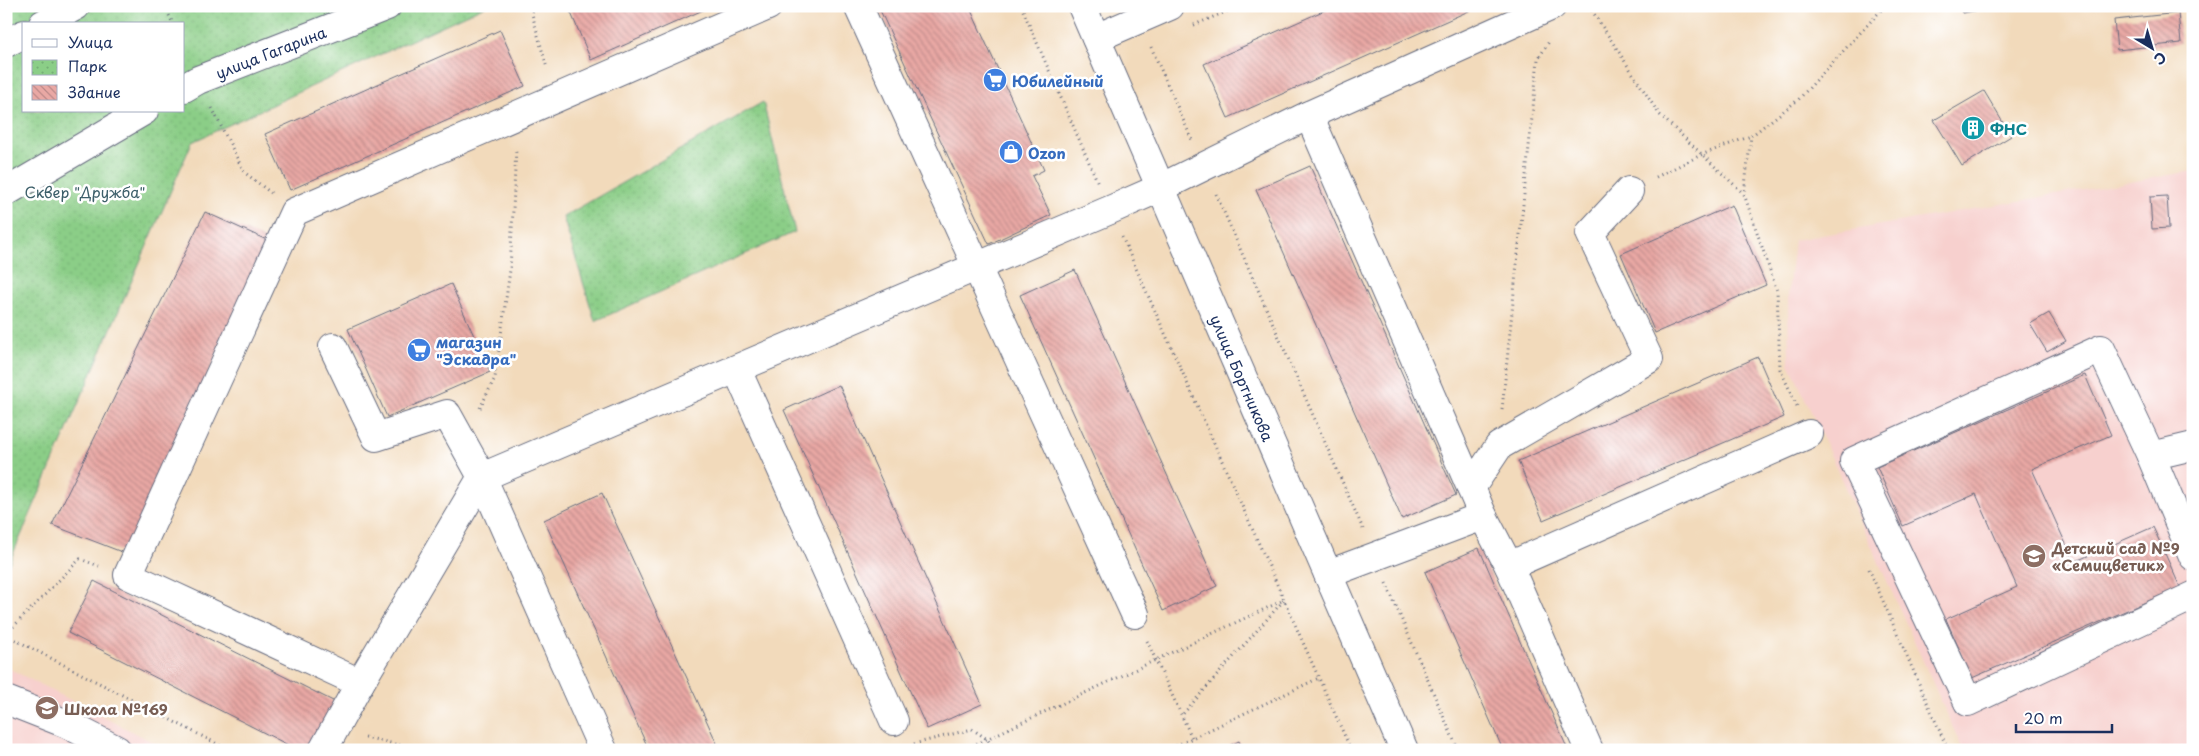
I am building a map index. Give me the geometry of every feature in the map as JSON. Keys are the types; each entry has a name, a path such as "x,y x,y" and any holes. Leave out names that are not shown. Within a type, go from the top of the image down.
{"street":[{"path":"47,22 76,6"},
{"name":"улица Гагарина","path":"191,84 387,6"},
{"path":"360,683 128,575 294,212 768,6"},
{"path":"858,6 1135,614"},
{"name":"улица Бортникова","path":"1082,6 1404,750"},
{"path":"1096,38 1170,6"},
{"path":"329,740 360,683 482,477 737,370 1160,188 1309,115 1552,6"},
{"path":"6,43 22,35"},
{"path":"6,192 142,112"},
{"path":"1309,115 1483,516 1509,566 1589,750"},
{"path":"1471,488 1498,446 1649,359 1590,233 1629,191"},
{"path":"333,347 376,437 447,414 482,477 604,750"},
{"path":"2193,556 2151,456 2101,349 1854,461 1968,702 2193,596"},
{"path":"737,370 894,721"},
{"path":"1509,566 1809,434"},
{"path":"2151,456 2193,446"},
{"path":"1328,574 1483,516"},
{"path":"6,700 67,724 117,750"}],"path":[{"path":"166,6 172,22"},
{"path":"533,6 532,14 548,71 559,97"},
{"path":"1021,6 1351,750"},
{"path":"1589,6 1659,114 1744,194 1751,136"},
{"path":"1629,191 1701,154 1751,136 1798,100 1885,6"},
{"path":"1142,17 1150,43 1458,750"},
{"path":"1498,446 1538,59 1553,36"},
{"path":"191,84 244,172 294,212"},
{"path":"462,442 495,378 510,270 517,142 526,111"},
{"path":"128,575 80,559 6,635 229,750"},
{"path":"964,750 1284,600"},
{"path":"1182,715 1284,600"},
{"path":"1135,614 1192,738"},
{"path":"1167,750 1319,678"},
{"path":"894,721 910,745 972,729 987,739 996,750"},
{"path":"329,740 420,750"}],"shaded area":[{"name":"Детский сад №9 «Семицветик»","path":"2193,171 2193,750 1963,750 1789,363 1788,296 1794,240"},
{"name":"Школа №169","path":"6,667 168,750 6,750"}],"green space":[{"name":"Сквер \"Дружба\"","path":"6,6 485,6 192,142 6,570"},
{"path":"763,102 795,232 595,321 563,217"}],"building":[{"path":"568,6 712,6 591,60"},
{"path":"878,6 969,6 1044,170 1032,176 1051,215 989,244"},
{"path":"1334,6 1480,6 1228,118 1204,64"},
{"path":"1961,6 1999,6 1999,7 1962,13"},
{"path":"2178,13 2181,43 2117,50 2114,20"},
{"path":"500,30 525,86 290,190 265,134"},
{"name":"ФНС","path":"1984,91 2011,136 1962,166 1934,120"},
{"path":"1310,166 1456,495 1402,519 1256,190"},
{"path":"2167,196 2169,228 2152,229 2150,197"},
{"path":"1732,205 1766,285 1655,333 1621,254"},
{"path":"205,212 269,241 127,554 52,525"},
{"path":"1075,270 1217,586 1163,611 1020,295"},
{"name":"магазин \"Эскадра\"","path":"451,284 490,372 387,417 348,329"},
{"path":"2049,313 2066,341 2047,352 2030,324"},
{"path":"1758,357 1784,417 1543,520 1518,461"},
{"path":"2085,375 2111,435 2032,469 2074,562 2153,527 2180,587 1972,678 1946,619 2017,587 1976,494 1903,526 1877,467"},
{"path":"839,385 982,704 927,729 784,410"},
{"path":"602,493 720,750 649,750 544,520"},
{"path":"1479,548 1568,750 1503,750 1425,572"},
{"path":"94,581 337,703 313,750 298,750 68,633"},
{"path":"1239,741 1243,750 1221,750"}],"place":[{"name":"Юбилейный","path":"995,80"},
{"name":"ФНС","path":"1973,128"},
{"name":"Ozon","path":"1011,152"},
{"name":"магазин \"Эскадра\"","path":"419,350"},
{"name":"Детский сад №9 «Семицветик»","path":"2034,556"},
{"name":"Школа №169","path":"47,708"}]}
